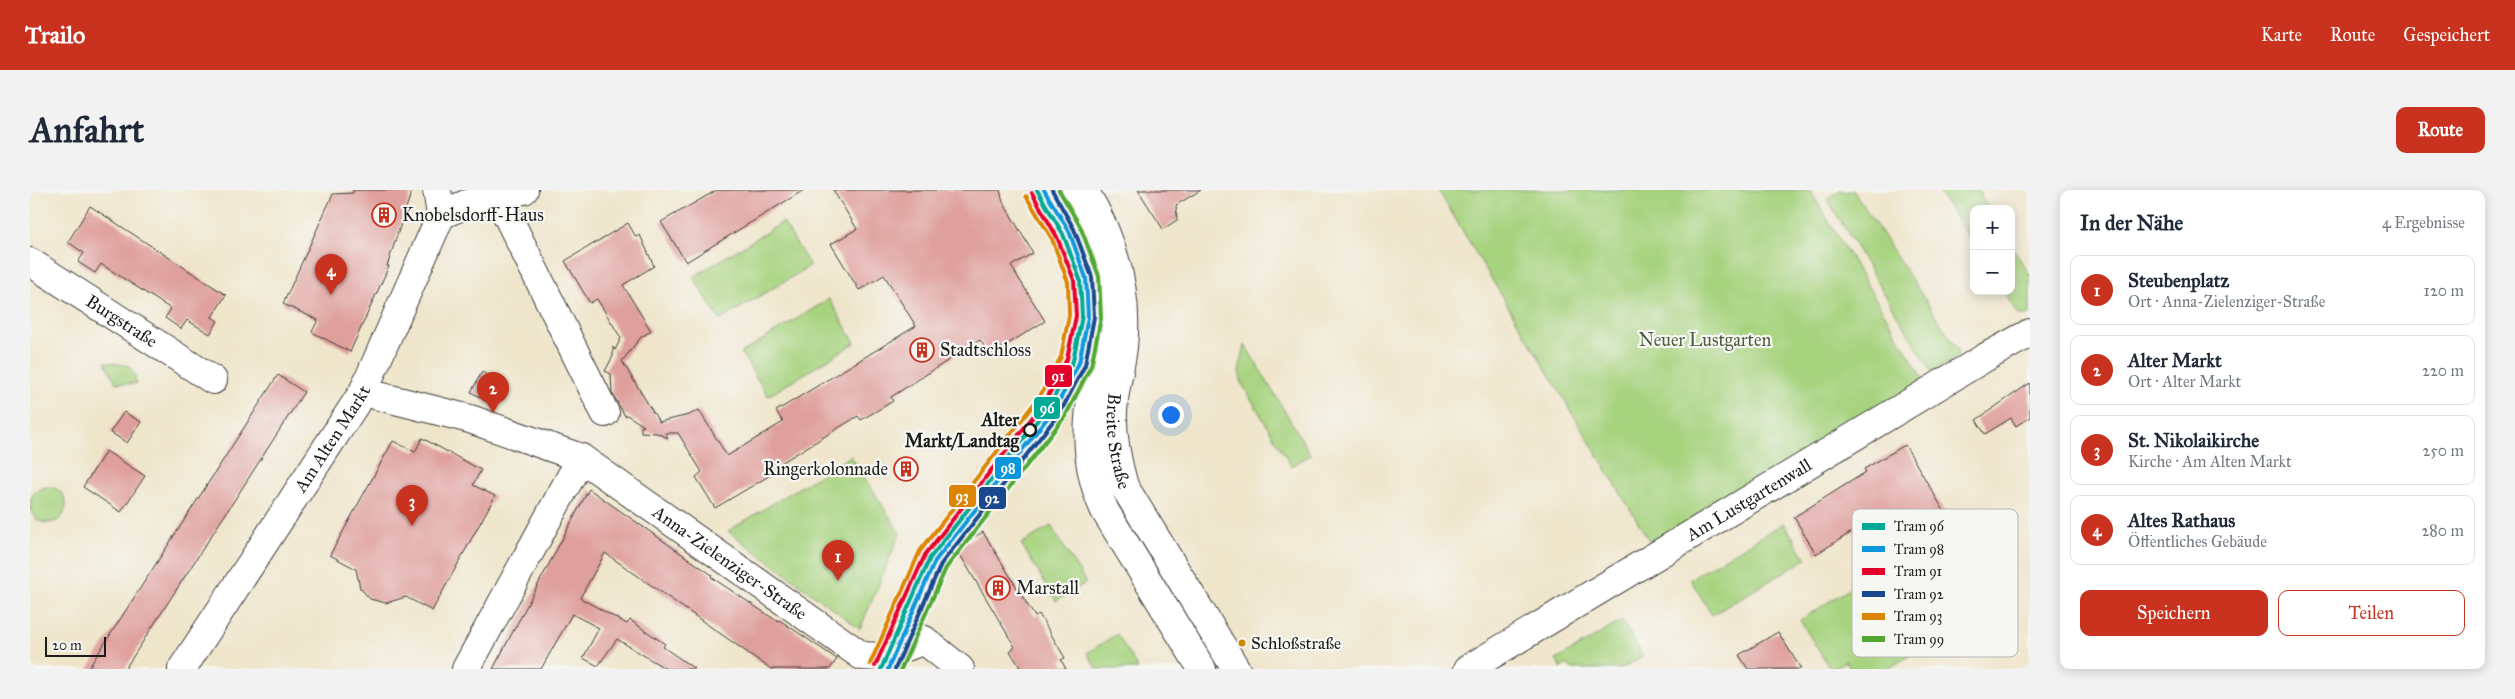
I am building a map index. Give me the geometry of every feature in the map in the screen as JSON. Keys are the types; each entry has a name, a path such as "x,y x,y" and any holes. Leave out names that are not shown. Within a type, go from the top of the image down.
{"street":[{"path":"439,203 466,204 524,190"},
{"name":"Breite Straße","path":"1060,190 1090,242 1102,295 1104,332 1089,423 1094,483 1105,512 1202,669"},
{"name":"Breite Straße","path":"1084,190 1109,238 1120,274 1123,347 1112,419 1116,456 1124,486 1236,669"},
{"path":"497,195 605,414"},
{"name":"Am Alten Markt","path":"182,669 363,392 439,203"},
{"name":"Burgstraße","path":"30,262 212,380"},
{"name":"Am Lustgartenwall","path":"1468,669 1986,357 2030,333"},
{"name":"Anna-Zielenziger-Straße","path":"363,392 470,419 581,458 862,656 881,657 924,640"},
{"path":"466,669 581,458"},
{"path":"908,669 924,640 960,669"}],"green space":[{"name":"Neuer Lustgarten","path":"1438,190 1810,190 1926,383 1653,547"},
{"path":"1840,190 1853,190 1958,350 1957,357 1932,372 1827,199"},
{"path":"1938,190 1978,190 1987,205 1970,205 1970,240"},
{"path":"783,222 810,266 720,320 693,277"},
{"path":"2015,251 2030,275 2030,315 2019,315 2006,295 2015,295"},
{"path":"829,299 855,343 768,396 741,353"},
{"path":"1245,345 1311,455 1291,466 1242,384 1239,371"},
{"path":"105,362 129,366 135,375 136,384 116,383"},
{"path":"851,456 900,533 860,629 728,531"},
{"path":"48,487 55,488 61,492 65,498 65,512 61,518 55,522 48,523 41,522 35,518 31,512 30,505 31,498 35,492 41,488"},
{"path":"1784,523 1806,559 1712,615 1690,579"},
{"path":"1051,526 1086,583 1056,601 1021,544"},
{"path":"1852,587 1852,657 1907,657 1888,669 1851,669 1846,661 1830,669 1800,620"},
{"path":"1622,621 1643,656 1620,669 1572,669 1567,664 1561,668 1556,660"},
{"path":"1117,634 1138,669 1097,669 1087,653"}],"building":[{"path":"353,190 412,190 387,266 389,266 350,352 312,332 318,320 283,304 333,194 353,193"},
{"path":"717,190 804,190 686,262 661,222"},
{"name":"Stadtschloss","path":"833,190 1000,190 1003,202 1033,253 1011,266 1045,321 990,355 980,340 891,397 893,401 861,420 858,416 776,466 779,470 715,508 696,477 702,472 678,433 665,433 668,438 657,433 641,432 641,427 644,426 627,415 625,416 612,393 611,374 605,371 613,356 613,347 615,350 621,338 597,299 590,303 565,261 628,223 636,237 640,235 654,266 623,285 651,331 641,337 622,361 659,422 689,415 699,410 727,456 783,422 776,411 916,326 884,275 859,290 831,244 857,229"},
{"path":"1138,190 1201,190 1176,205 1177,220 1163,229"},
{"path":"90,206 226,295 212,317 218,321 210,334 187,320 181,329 165,318 171,309 101,264 95,273 78,262 84,253 68,242"},
{"path":"482,372 503,384 492,404 471,392"},
{"path":"278,375 304,392 239,493 125,669 88,669"},
{"path":"2030,383 2030,417 2016,426 2011,418 1985,434 1976,420"},
{"path":"124,412 141,422 127,443 110,432"},
{"path":"422,438 481,470 473,485 495,496 432,611 406,597 386,603 370,599 360,588 356,569 330,555 393,441 415,452"},
{"path":"1905,445 1943,509 1852,509 1852,532 1816,554 1794,517 1866,472 1864,469"},
{"path":"106,451 145,476 121,512 83,487"},
{"path":"589,489 712,575 711,577 837,659 830,669 771,669 605,553 580,598 627,624 630,620 665,644 663,647 695,669 666,669 617,639 598,666 583,658 599,628 572,614 541,669 493,669"},
{"name":"Marstall","path":"983,532 1035,617 1039,614 1065,658 1061,660 1066,669 1021,669 1010,651 1015,647 956,548"},
{"path":"1778,632 1801,669 1748,669 1739,655"}],"tram line":[{"name":"96","path":"881,669 930,558 1051,403 1073,361 1082,316 1080,279 1063,234 1037,190"},
{"name":"98","path":"888,669 935,561 1056,407 1079,363 1088,317 1086,278 1069,231 1044,190"},
{"name":"92","path":"895,669 941,564 1061,411 1085,365 1094,317 1092,277 1074,229 1052,190"},
{"name":"99","path":"901,669 946,568 1066,415 1091,366 1101,318 1099,276 1080,226 1059,190"},
{"name":"91","path":"875,666 925,555 1046,400 1067,359 1076,316 1074,280 1057,237 1032,193"},
{"name":"93","path":"870,664 920,551 1040,396 1061,357 1069,315 1068,282 1052,239 1026,196"}],"place":[{"name":"Knobelsdorff-Haus","path":"384,215"},
{"name":"Altes Rathaus","path":"331,295"},
{"name":"Stadtschloss","path":"922,350"},
{"name":"Alter Markt","path":"493,413"},
{"name":"Alter Markt/Landtag","path":"1030,430"},
{"name":"Ringerkolonnade","path":"906,469"},
{"name":"St. Nikolaikirche","path":"412,526"},
{"name":"Steubenplatz","path":"838,581"},
{"name":"Marstall","path":"998,588"},
{"name":"Schloßstraße","path":"1242,643"}]}
